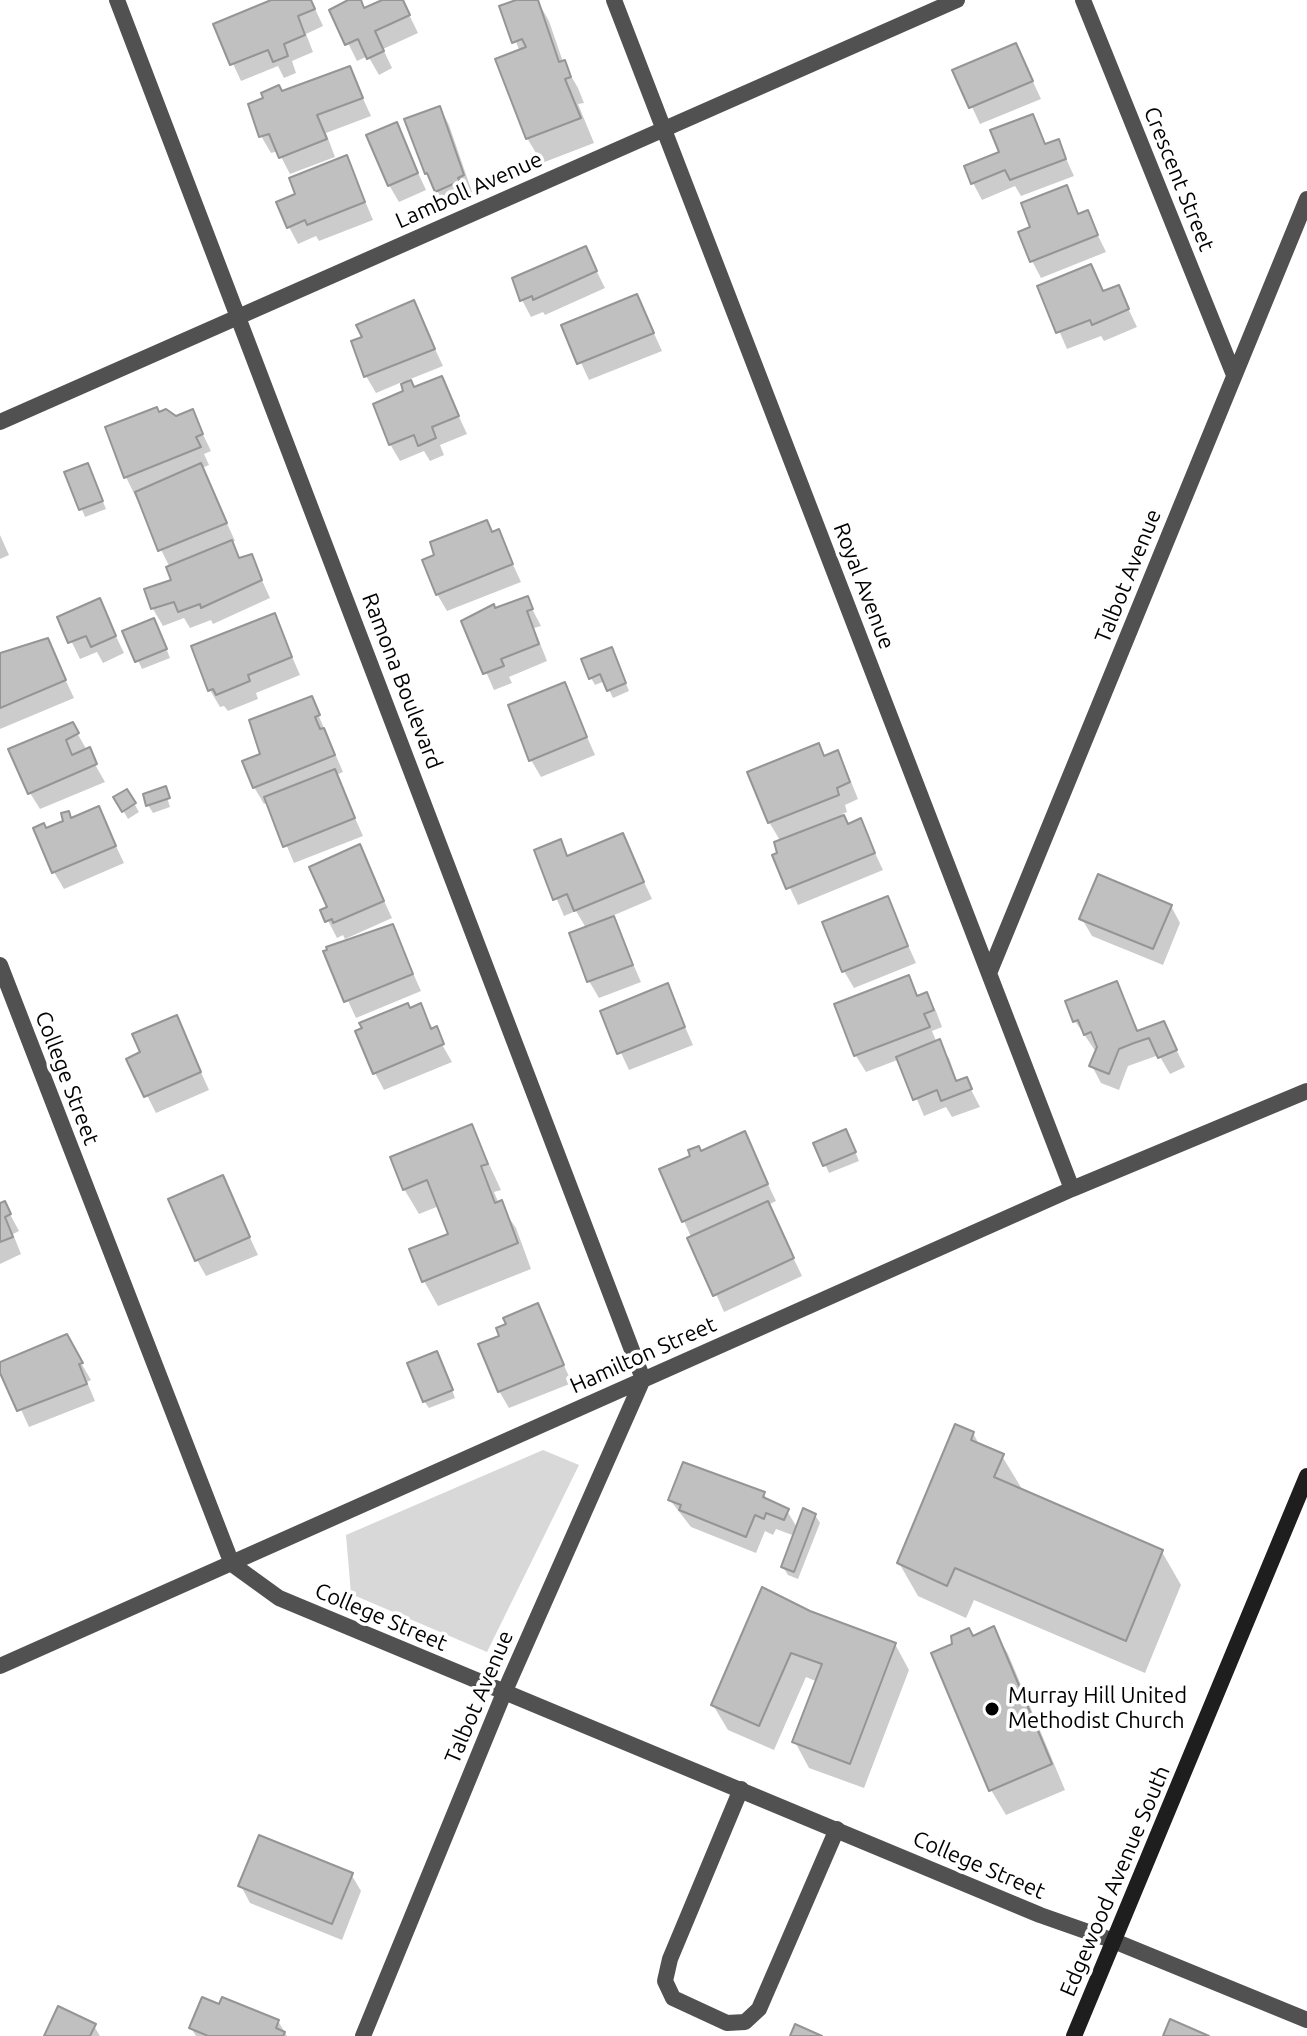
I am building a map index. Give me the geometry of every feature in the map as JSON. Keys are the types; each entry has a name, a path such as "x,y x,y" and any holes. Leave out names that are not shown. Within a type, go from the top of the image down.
{"main road":[{"name":"Edgewood Avenue South","path":"1074,2036 1307,1476"}],"street":[{"name":"Ramona Boulevard","path":"117,0 643,1379"},
{"name":"Royal Avenue","path":"614,0 1072,1189"},
{"name":"Lamboll Avenue","path":"0,422 957,0"},
{"name":"Crescent Street","path":"1083,0 1234,375"},
{"name":"Talbot Avenue","path":"990,971 1307,199"},
{"name":"College Street","path":"0,965 232,1564 279,1598 1040,1915 1114,1941 1307,2020"},
{"name":"Hamilton Street","path":"0,1666 1072,1189 1307,1091"},
{"name":"Talbot Avenue","path":"363,2036 504,1693 643,1379"},
{"path":"741,1789 670,1959 665,1981 673,1998 727,2023 745,2022 759,2009 837,1829"}],"shaded area":[{"path":"543,1450 579,1465 487,1652 351,1594 346,1535"}],"building":[{"path":"271,0 311,0 315,9 298,16 305,35 284,44 288,56 273,62 268,50 230,65 213,24"},
{"path":"348,0 361,0 364,8 382,0 403,0 410,15 375,31 384,51 367,59 358,39 345,45 329,10"},
{"path":"516,0 538,0 559,62 565,60 571,77 565,79 581,118 526,139 495,59 526,47 522,39 512,43 499,6"},
{"path":"1016,43 1033,81 969,108 952,70"},
{"path":"350,66 363,98 317,115 327,139 279,158 269,134 259,137 248,104 263,98 261,93 279,85 282,91"},
{"path":"440,106 464,175 458,178 460,181 435,192 404,119"},
{"path":"1033,114 1045,144 1059,139 1066,159 1010,180 1005,170 971,184 964,166 999,152 990,130"},
{"path":"397,122 418,173 388,186 366,135"},
{"path":"347,155 365,202 307,225 305,220 287,228 276,202 295,194 289,178"},
{"path":"1067,185 1078,214 1088,210 1098,235 1030,262 1018,232 1030,227 1021,203"},
{"path":"586,246 597,271 533,300 532,296 520,301 512,278"},
{"path":"1091,264 1103,291 1119,285 1129,309 1092,325 1090,320 1056,333 1037,286"},
{"path":"637,294 654,333 577,364 561,325"},
{"path":"414,300 435,349 364,377 351,341 362,337 356,325"},
{"path":"442,376 459,416 432,427 436,438 418,446 414,435 389,445 373,404 403,391 401,384 411,380 414,387"},
{"path":"157,407 159,412 166,409 176,416 193,409 203,434 196,437 201,447 124,478 105,427"},
{"path":"88,463 103,501 79,510 64,472"},
{"path":"201,463 227,523 158,551 135,492"},
{"path":"487,520 492,532 499,529 513,564 436,595 422,560 434,555 430,542"},
{"path":"232,540 239,558 252,554 262,580 201,608 200,604 178,612 174,602 151,609 144,589 171,580 166,567"},
{"path":"528,596 533,609 527,611 539,644 501,659 504,666 483,674 461,621 494,604 495,608"},
{"path":"100,598 116,636 91,647 86,636 68,643 57,617"},
{"path":"275,613 292,657 248,675 250,681 216,695 213,689 208,691 191,646"},
{"path":"154,618 167,649 135,662 122,631"},
{"path":"48,638 66,680 0,708 0,653"},
{"path":"612,647 626,683 607,691 600,674 589,679 581,659"},
{"path":"565,682 587,737 529,761 508,705"},
{"path":"312,696 320,715 315,717 320,729 324,728 335,755 253,788 242,761 260,754 249,720"},
{"path":"73,722 79,733 66,740 72,755 90,747 97,764 28,794 8,749"},
{"path":"819,743 824,756 838,750 850,782 837,788 839,795 768,823 747,772"},
{"path":"335,769 355,818 283,847 264,797"},
{"path":"166,786 170,798 146,806 143,794"},
{"path":"127,789 136,803 122,812 113,797"},
{"path":"99,806 116,846 52,873 33,828 44,823 46,828 63,821 61,813 69,811 71,818"},
{"path":"844,815 848,824 861,818 875,853 786,889 772,855 777,853 774,842"},
{"path":"623,833 644,882 574,911 567,894 553,900 534,850 561,839 567,856"},
{"path":"360,844 384,901 333,923 332,919 325,922 320,910 327,907 309,867"},
{"path":"1098,874 1172,905 1153,949 1079,919"},
{"path":"888,896 908,946 842,972 822,922"},
{"path":"614,916 633,965 587,982 569,933"},
{"path":"393,924 413,974 344,1002 323,951 327,950 326,947"},
{"path":"909,975 917,996 927,992 934,1010 924,1014 930,1027 854,1056 834,1004"},
{"path":"1117,981 1137,1031 1164,1021 1177,1050 1158,1058 1149,1038 1134,1043 1119,1049 1109,1074 1089,1066 1097,1047 1091,1032 1084,1035 1078,1020 1073,1022 1065,1001"},
{"path":"668,983 685,1027 617,1054 600,1011"},
{"path":"408,1003 410,1008 421,1003 431,1029 437,1026 444,1044 373,1074 355,1031 362,1028 359,1023"},
{"path":"177,1015 201,1072 144,1097 126,1059 140,1052 132,1034"},
{"path":"940,1039 956,1081 967,1077 972,1089 941,1101 937,1090 913,1100 896,1057"},
{"path":"472,1124 488,1164 481,1166 495,1203 502,1200 518,1243 422,1282 409,1249 448,1234 427,1180 403,1190 390,1157"},
{"path":"846,1129 856,1152 823,1166 813,1143"},
{"path":"745,1131 768,1184 682,1222 659,1169 690,1156 688,1150 699,1146 701,1151"},
{"path":"223,1175 250,1237 195,1261 168,1199"},
{"path":"5,1201 11,1214 5,1217 13,1237 0,1242 0,1203"},
{"path":"768,1201 794,1258 713,1296 687,1238"},
{"path":"538,1303 564,1365 498,1392 478,1344 499,1336 496,1328 506,1324 503,1318"},
{"path":"67,1334 83,1363 79,1364 87,1384 17,1411 0,1373 0,1362"},
{"path":"437,1351 453,1390 423,1402 407,1363"},
{"path":"955,1424 974,1432 971,1440 1004,1454 994,1477 1163,1550 1126,1641 955,1568 947,1586 897,1563"},
{"path":"683,1462 765,1492 763,1497 789,1509 784,1520 766,1513 764,1519 755,1515 746,1537 679,1510 681,1505 668,1500"},
{"path":"803,1508 816,1514 794,1572 781,1567"},
{"path":"762,1587 810,1611 896,1643 850,1764 792,1742 822,1664 791,1653 759,1726 711,1705"},
{"name":"Murray Hill United Methodist Church","path":"994,1626 1052,1764 989,1791 931,1653 952,1644 951,1636 969,1628 973,1636"},
{"path":"259,1835 353,1873 332,1924 238,1886"},
{"path":"202,1997 219,2004 222,1997 279,2020 276,2028 285,2032 283,2036 208,2036 189,2028"},
{"path":"58,2006 96,2024 90,2036 44,2036"},
{"path":"1170,2019 1209,2036 1163,2036"},
{"path":"795,2024 822,2036 790,2036"}],"place":[{"name":"Murray Hill United Methodist Church","path":"992,1709"}]}
